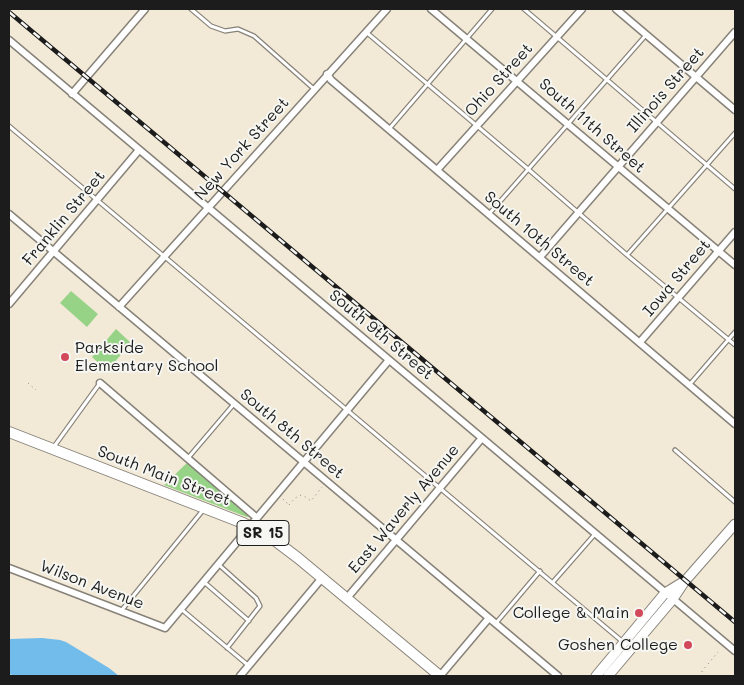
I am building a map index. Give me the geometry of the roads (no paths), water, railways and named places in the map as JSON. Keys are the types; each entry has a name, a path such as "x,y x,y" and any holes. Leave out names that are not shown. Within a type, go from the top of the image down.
{"main road":[{"name":"South Main Street","path":"9,432 250,526 280,543 440,676"},
{"path":"608,676 735,524"},
{"path":"596,676 665,592 686,581"}],"street":[{"path":"72,94 145,9"},
{"name":"New York Street","path":"119,307 387,9"},
{"name":"South 11th Street","path":"431,9 735,265"},
{"name":"Ohio Street","path":"437,170 582,9"},
{"path":"616,9 735,110"},
{"name":"Illinois Street","path":"540,257 735,32"},
{"name":"South 9th Street","path":"9,40 735,651"},
{"name":"South 10th Street","path":"327,74 331,80 734,421"},
{"name":"Franklin Street","path":"9,304 139,150"},
{"name":"South 8th Street","path":"9,214 558,676"},
{"name":"Iowa Street","path":"640,342 735,232"},
{"path":"181,609 389,360"},
{"path":"100,383 257,518"},
{"name":"East Waverly Avenue","path":"347,598 482,438"},
{"name":"Wilson Avenue","path":"9,568 164,628 181,609"},
{"path":"240,676 322,578"},
{"path":"440,676 489,618"}],"lane":[{"path":"190,9 211,26 225,31 238,29 254,36 314,89"},
{"path":"389,129 492,9"},
{"path":"524,9 735,189"},
{"path":"366,32 735,345"},
{"path":"489,214 646,35"},
{"path":"9,126 624,642"},
{"path":"627,255 735,133"},
{"path":"690,385 735,332"},
{"path":"52,449 100,383"},
{"path":"188,458 234,404"},
{"path":"675,450 735,502"},
{"path":"120,611 205,508"},
{"path":"553,582 595,534"},
{"path":"218,564 256,598 260,606 227,648"},
{"path":"496,624 540,571"},
{"path":"204,582 249,621"},
{"path":"181,609 248,666"}],"water":[{"path":"42,638 66,642 119,676 15,676 9,674 9,639"}],"railway":[{"path":"9,12 735,622"}],"place":[{"name":"Parkside Elementary School","path":"65,357"},
{"name":"College & Main","path":"639,613"},
{"name":"Goshen College","path":"688,645"}]}
